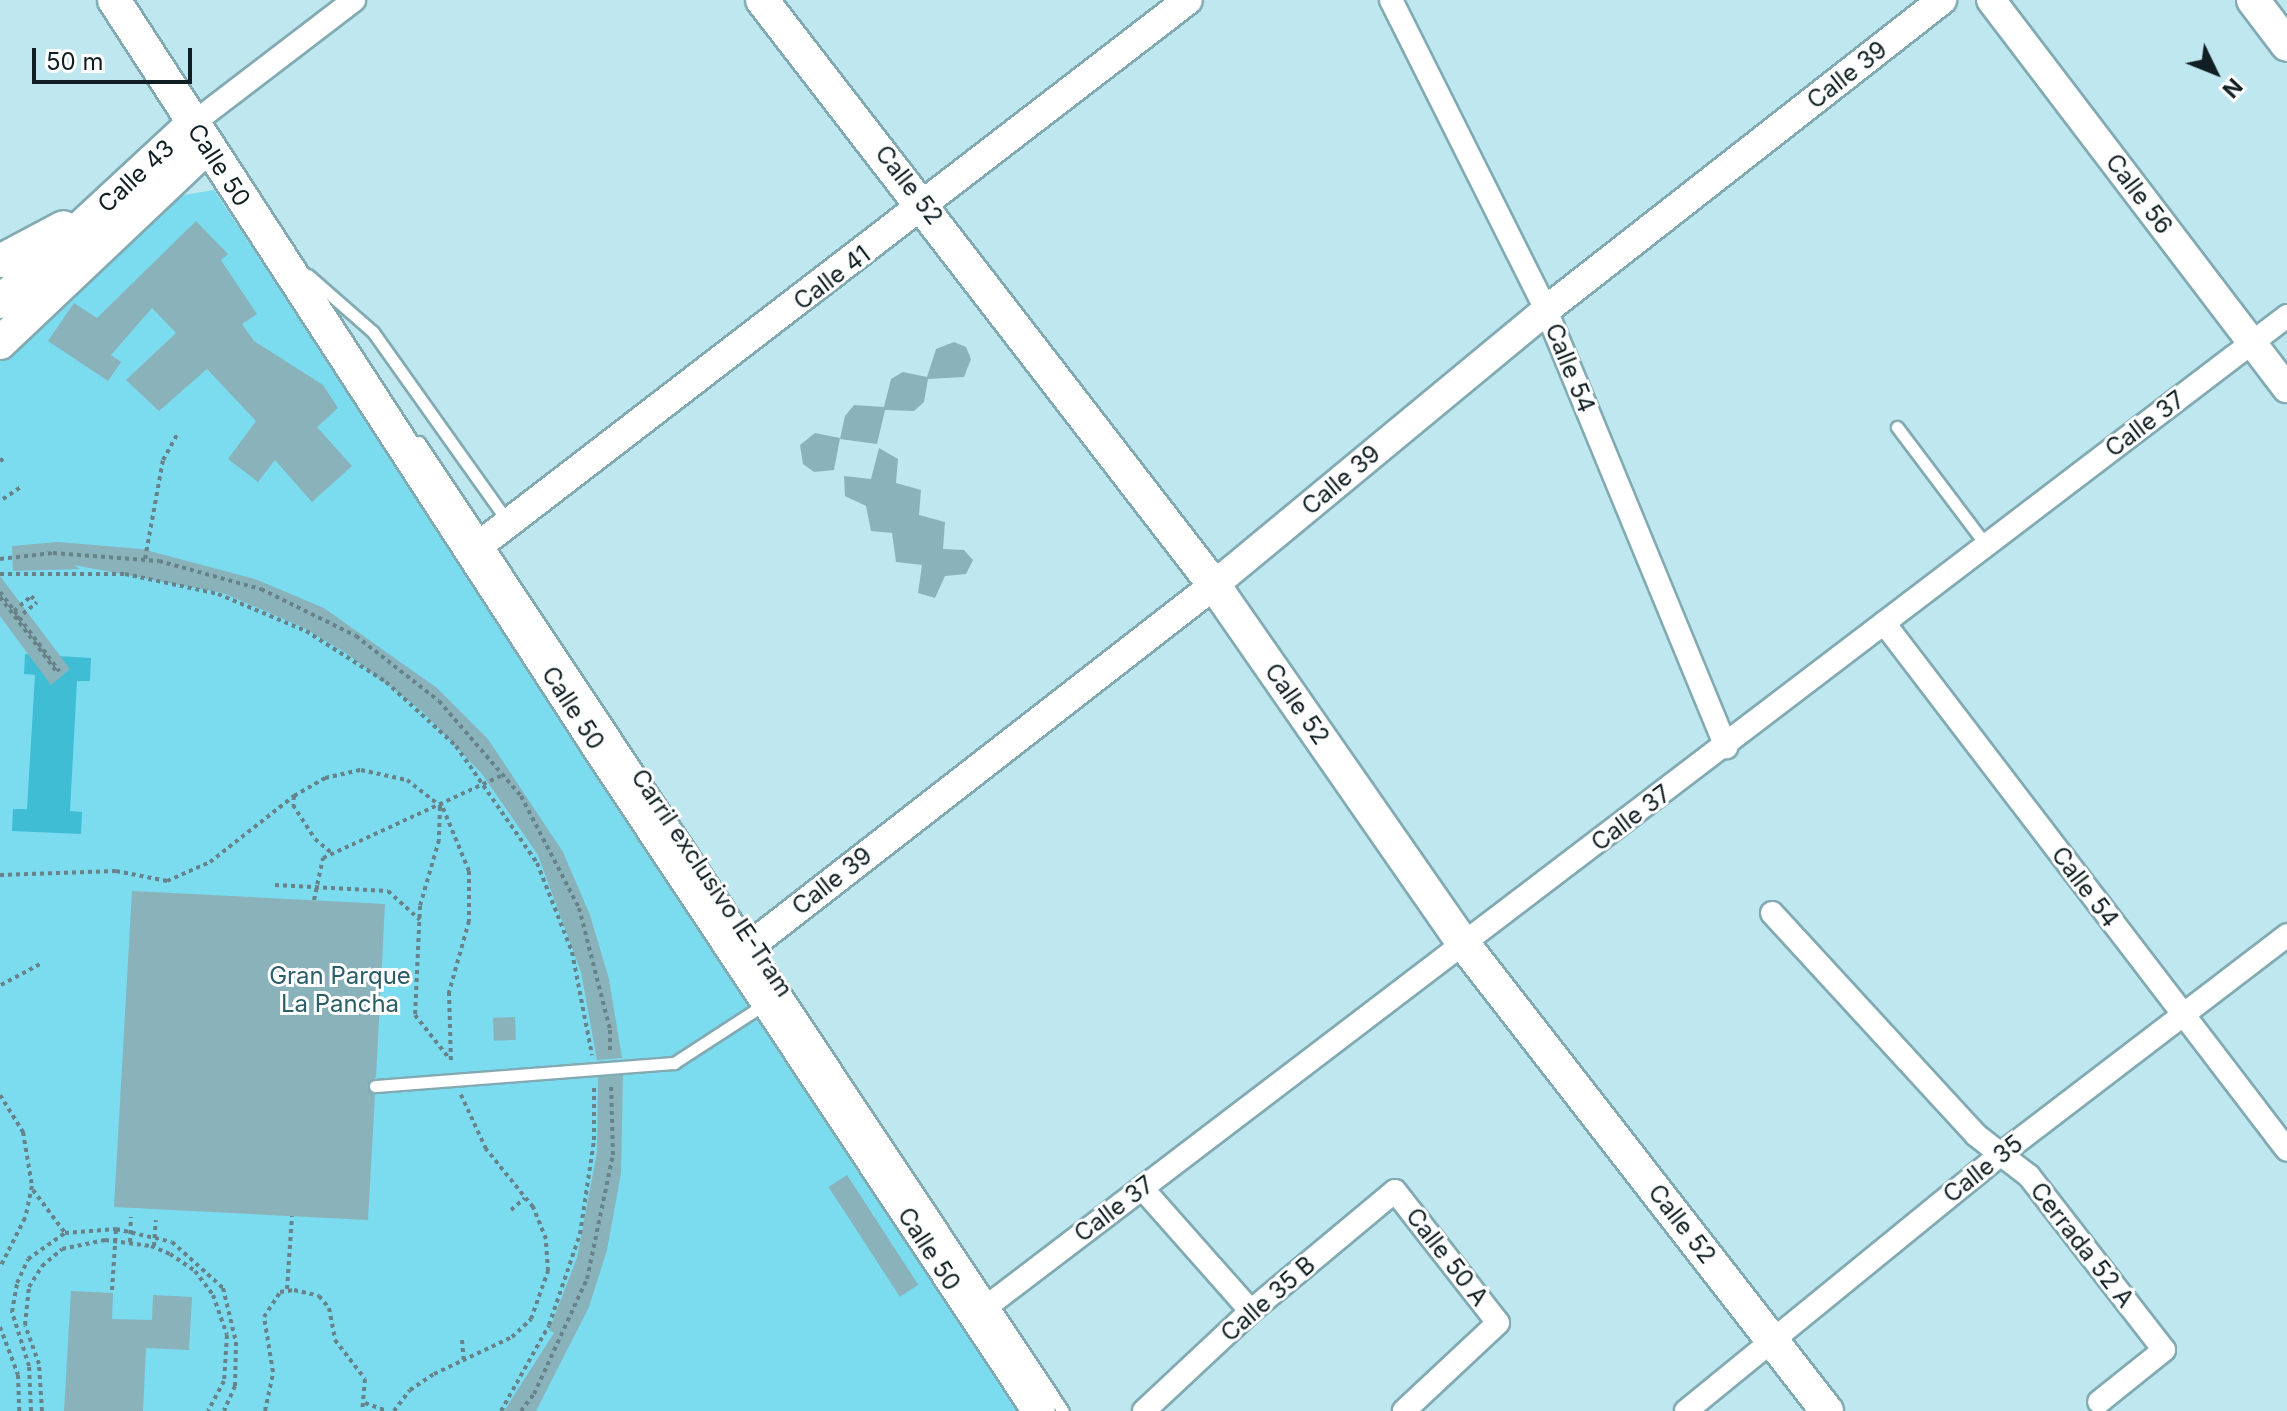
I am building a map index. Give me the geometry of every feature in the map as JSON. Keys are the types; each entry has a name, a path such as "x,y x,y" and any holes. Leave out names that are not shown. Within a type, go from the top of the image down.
{"main road":[{"name":"Calle 50","path":"114,0 200,136 478,546 745,950 768,1003 982,1310 1039,1411"},
{"name":"Calle 52","path":"762,0 926,206 1214,585 1463,943 1827,1411"},
{"path":"2253,0 2287,45"},
{"name":"Calle 43","path":"0,302 102,208 200,136"},
{"name":"Calle 43","path":"0,343 200,136"},
{"path":"0,261 102,208"}],"street":[{"name":"Calle 43","path":"200,136 354,0"},
{"name":"Calle 41","path":"478,546 926,206 1188,0"},
{"name":"Calle 54","path":"1391,0 1546,310 1726,747"},
{"name":"Calle 39","path":"745,950 1214,585 1546,310 1942,0"},
{"name":"Calle 56","path":"1991,0 2287,388"},
{"name":"Calle 37","path":"982,1310 1463,943 1726,747 2287,316"},
{"name":"Calle 54","path":"1884,623 2287,1150"},
{"name":"Cerrada 52 A","path":"1772,913 1976,1135 2029,1176 2164,1350 2099,1402"},
{"name":"Calle 35","path":"1686,1411 2001,1154 2287,935"},
{"path":"1142,1188 1251,1311"},
{"name":"Calle 35 B","path":"1144,1411 1251,1311 1395,1191"},
{"name":"Calle 50 A","path":"1395,1191 1498,1323 1404,1411"}],"lane":[{"path":"200,136 212,141 370,368"},
{"path":"308,275 373,332 509,523"},
{"path":"1897,427 1986,545"},
{"path":"414,434 478,546"},
{"name":"Carril exclusivo IE-Tram","path":"745,950 982,1310 1063,1411"},
{"path":"375,1086 674,1063 768,1003"}],"path":[{"path":"145,560 163,460 177,435"},
{"path":"3,499 22,486"},
{"path":"0,559 53,553 145,560 261,589 356,636 439,701 521,796 579,908 610,1030 613,1155 587,1279 534,1394 521,1411"},
{"path":"0,574 125,574 172,582 263,610 334,646 386,682 456,746 486,783 529,850 556,907 584,998 593,1069 594,1140 580,1234 549,1325 501,1411"},
{"path":"0,594 14,611 58,671 17,619 0,594"},
{"path":"14,611 31,596 37,602 17,619"},
{"path":"0,875 116,871 167,881 210,862 294,796 325,778 361,770 407,780 439,804 458,837 471,893 449,992 449,1058 486,1149 525,1198 546,1239 548,1271 541,1298 531,1319 512,1337 410,1390 394,1411"},
{"path":"314,900 323,858 503,775"},
{"path":"294,796 293,805 315,839 333,854"},
{"path":"439,804 439,840 420,920 415,1015 449,1058"},
{"path":"275,885 388,891 420,920"},
{"path":"1,985 40,964"},
{"path":"0,1095 23,1132 32,1186 39,1205 65,1233"},
{"path":"0,1267 25,1218 32,1186"},
{"path":"511,1210 525,1198"},
{"path":"287,1291 292,1216"},
{"path":"130,1242 131,1217"},
{"path":"154,1247 156,1220"},
{"path":"112,1290 116,1229"},
{"path":"31,1411 29,1366 14,1327 17,1283 28,1259 65,1233 116,1229 155,1237 193,1257 223,1288 231,1306 235,1386 224,1411"},
{"path":"42,1411 39,1364 25,1325 29,1287 42,1266 62,1249 115,1241 154,1247 195,1271 222,1313 227,1335 224,1381 208,1411"},
{"path":"265,1411 273,1372 264,1317 270,1301 287,1291 308,1291 329,1308 335,1340 365,1379 362,1411"},
{"path":"0,1327 18,1375 19,1411"},
{"path":"462,1340 464,1362"},
{"path":"365,1403 387,1411"}],"green space":[{"name":"Gran Parque La Pancha","path":"214,190 773,1031 769,1034 1017,1411 0,1411 0,360 178,196"}],"shaded area":[{"path":"25,654 91,658 90,681 77,681 70,811 82,812 81,834 12,831 13,809 27,809 35,675 24,674"}],"building":[{"path":"196,221 228,254 221,260 257,314 242,324 254,341 323,385 338,408 317,427 352,466 312,502 275,460 258,482 228,459 256,421 207,369 159,411 126,380 176,333 152,308 111,355 121,362 108,381 48,341 74,303 97,318"},
{"path":"954,342 966,347 971,359 964,377 928,379 924,402 914,411 885,410 877,444 840,439 845,416 854,405 884,407 891,379 903,372 927,377 936,349"},
{"path":"815,433 840,438 834,470 814,472 803,464 800,445"},
{"path":"879,448 898,459 896,483 921,490 919,515 945,522 943,549 964,550 973,560 966,574 945,576 935,598 918,593 922,565 896,562 892,533 871,531 866,506 845,496 844,476 871,479"},
{"path":"58,542 142,549 255,579 324,608 437,688 488,739 563,852 590,915 609,979 622,1058 597,1060 581,972 538,855 482,774 422,711 346,653 302,627 223,593 74,565 80,569 13,571 12,546"},
{"path":"0,576 70,669 51,685 0,616"},
{"path":"132,891 385,904 376,1077 367,1086 375,1094 368,1220 114,1207"},
{"path":"515,1017 516,1040 494,1041 493,1018"},
{"path":"623,1075 621,1173 607,1250 589,1307 536,1411 504,1411 554,1333 549,1330 577,1258 597,1152 598,1077"},
{"path":"847,1175 918,1285 900,1297 829,1187"},
{"path":"71,1291 113,1293 112,1319 152,1320 153,1295 192,1297 189,1350 146,1348 143,1411 64,1411"}]}
